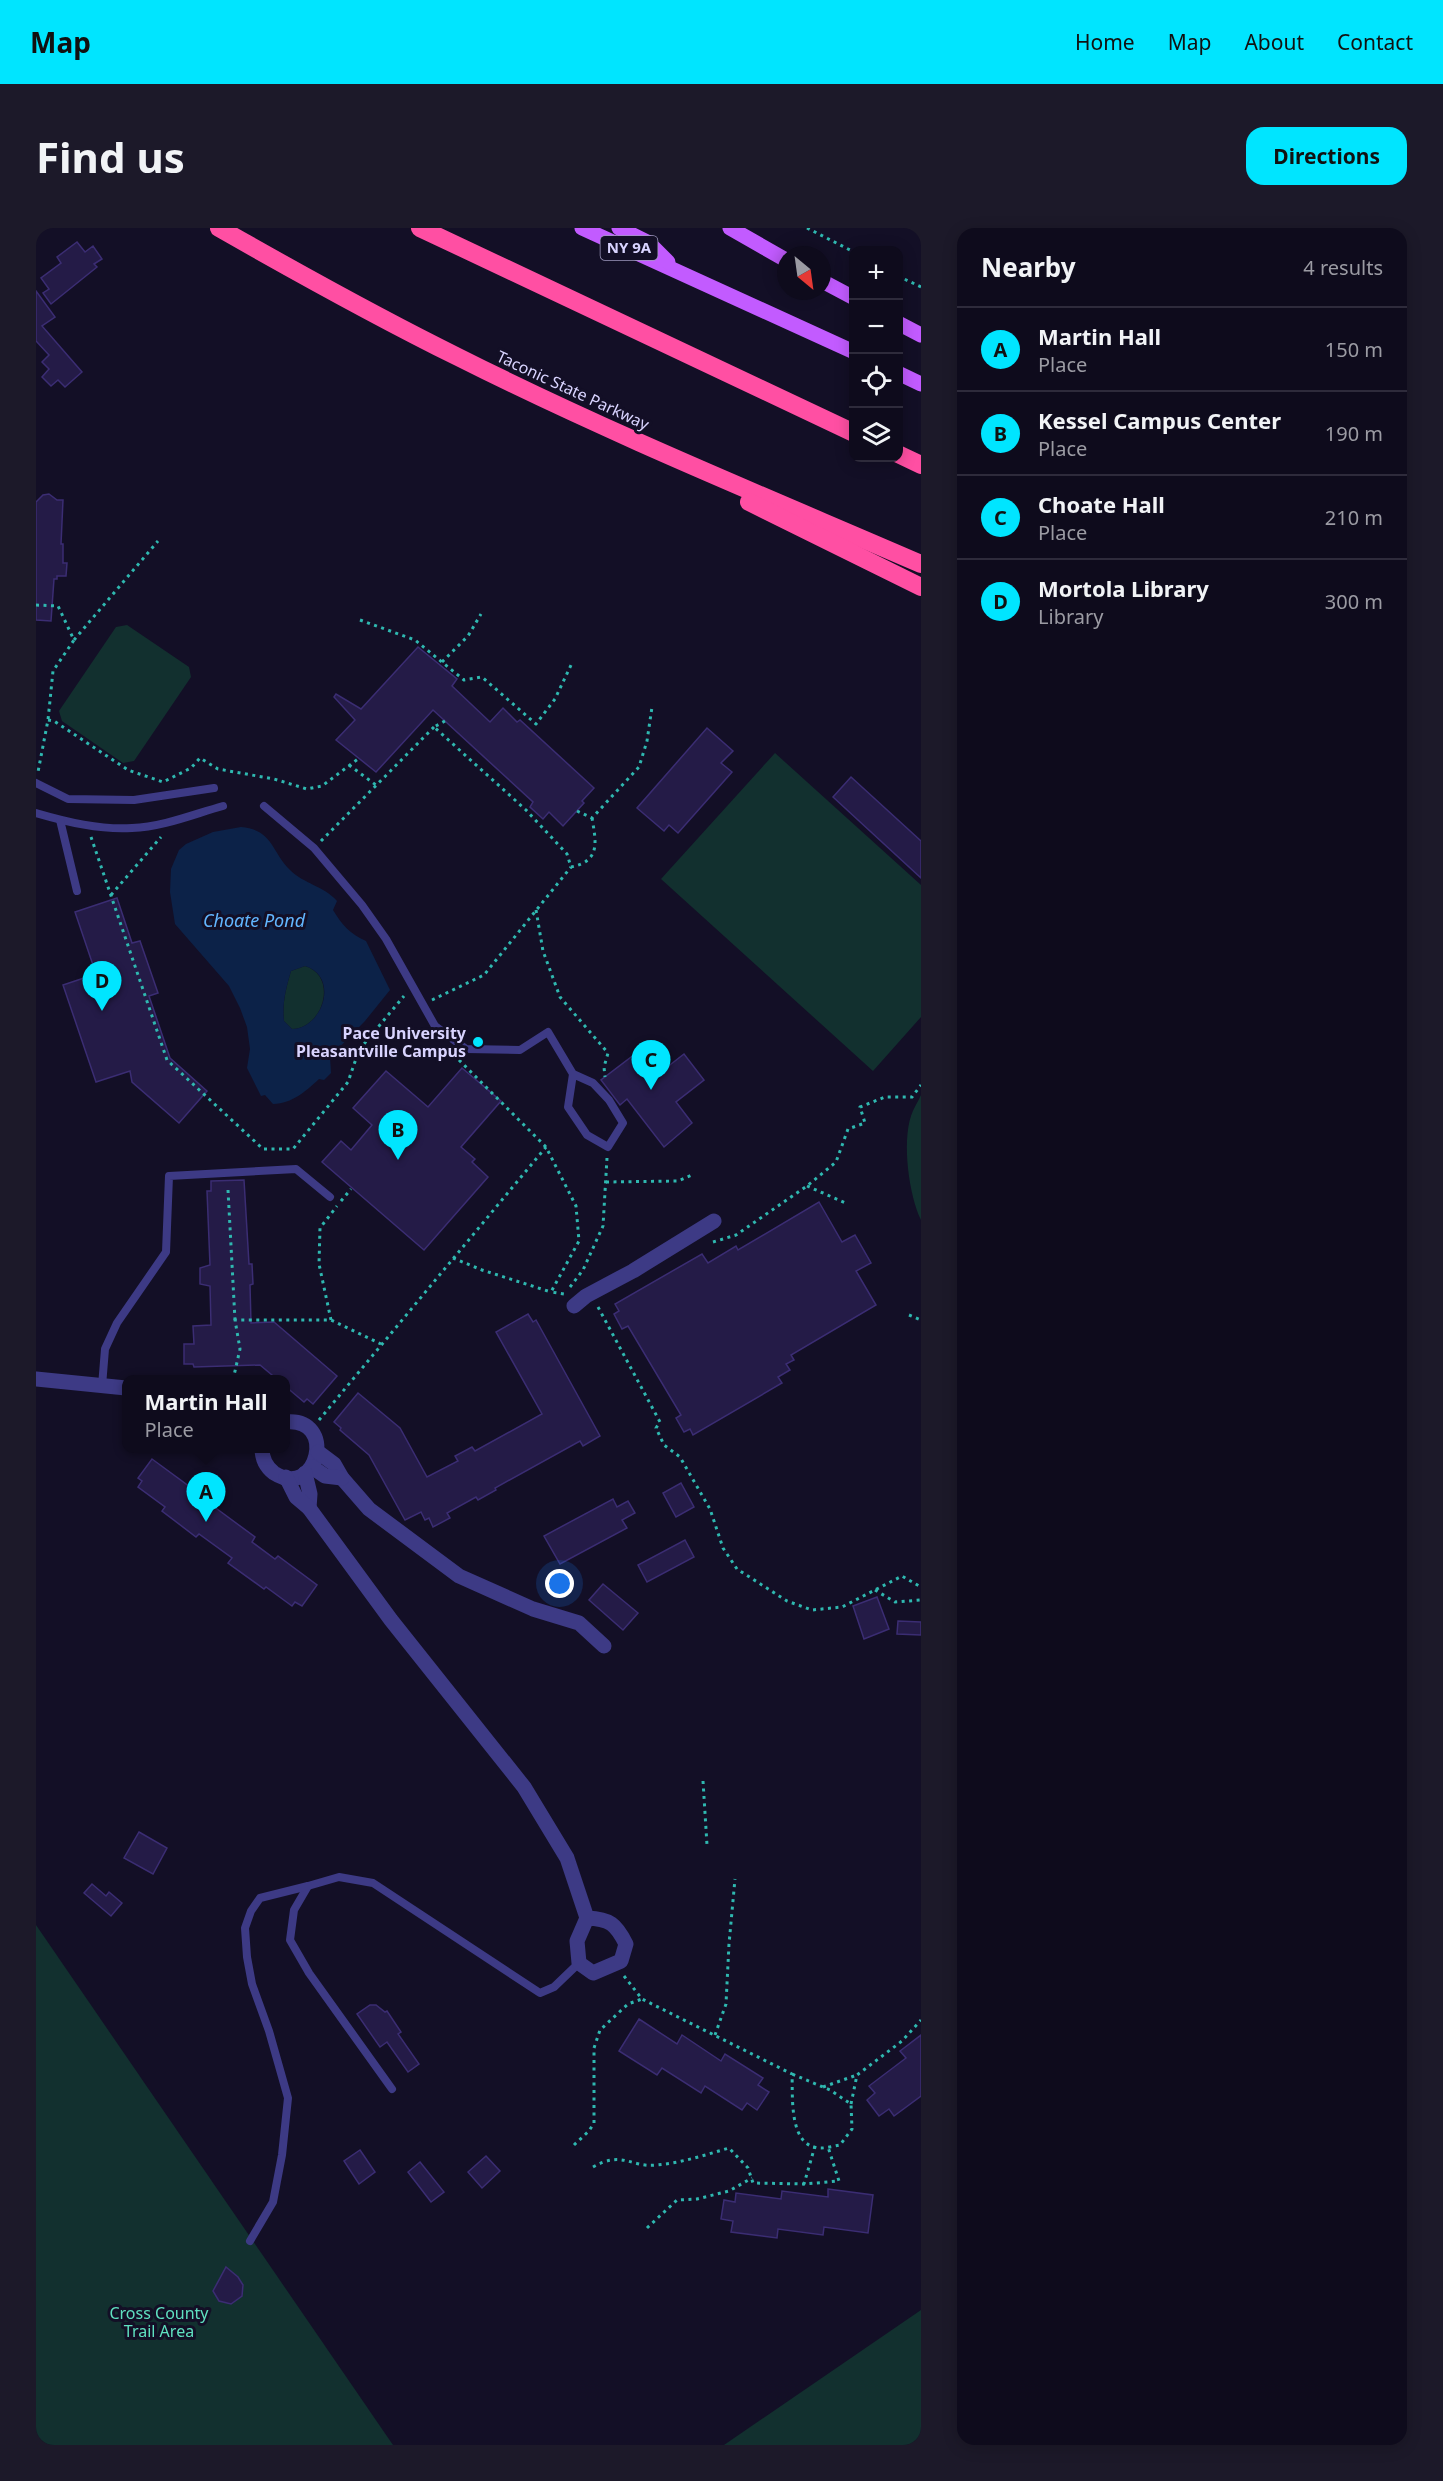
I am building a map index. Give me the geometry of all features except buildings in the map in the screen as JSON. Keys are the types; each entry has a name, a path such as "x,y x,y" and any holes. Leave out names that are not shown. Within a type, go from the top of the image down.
{"highway":[{"name":"Taconic State Parkway","path":"219,228 459,358 673,457 921,564"},
{"path":"420,228 849,431"},
{"path":"903,456 921,465"},
{"path":"673,457 803,530 921,587"}],"main road":[{"name":"NY 9A","path":"582,228 675,268 849,350"},
{"path":"619,228 649,243 675,268"},
{"path":"730,228 777,255"},
{"path":"831,286 849,295"},
{"path":"903,326 921,335"},
{"path":"903,375 921,384"}],"street":[{"path":"577,1302 633,1271 714,1221"},
{"path":"36,1379 122,1388"},
{"path":"290,1422 297,1423 311,1431 315,1437 318,1452 308,1470 309,1508"},
{"path":"318,1452 334,1464 342,1478 369,1509 459,1576 532,1609 579,1623 604,1646"},
{"path":"263,1453 265,1463 270,1470 286,1478 296,1497 309,1508 391,1620 524,1786 567,1858 587,1918 577,1941 579,1963 593,1973 621,1961 626,1944 618,1928 603,1919 587,1918"},
{"path":"286,1478 308,1470 325,1476 342,1478"}],"lane":[{"path":"39,785 68,799 79,800 134,800 214,788"},
{"path":"36,813 71,824 132,828 176,820 223,806"},
{"path":"264,806 314,848 362,905 386,939 435,1026 466,1049 520,1050 548,1032 573,1074 593,1083 609,1100 623,1123 608,1147 587,1135 568,1107 573,1074"},
{"path":"60,820 76,891"},
{"path":"102,1386 105,1348 117,1323 166,1252 169,1176 296,1169 330,1197"},
{"path":"250,2241 273,2202 282,2155 288,2098 269,2031 252,1984 247,1957 245,1928 251,1911 260,1898 339,1877 373,1883 540,1993 554,1988 579,1963"},
{"path":"308,1886 294,1910 290,1940 309,1973 392,2088"}],"path":[{"path":"807,228 849,249"},
{"path":"903,278 921,287"},
{"path":"39,785 37,775 48,720 53,671 74,640 158,541"},
{"path":"36,604 58,606 74,640"},
{"path":"442,662 468,636 481,614"},
{"path":"360,620 415,640 464,680 482,677 537,724 555,699 572,663"},
{"path":"592,818 639,767 648,741 652,707"},
{"path":"48,720 54,721 128,770 163,783 191,768 200,758 218,769 274,779 307,789 322,786 334,779 358,759"},
{"path":"314,848 434,727 445,721"},
{"path":"434,727 526,810 567,854 571,867"},
{"path":"348,765 376,785"},
{"path":"577,811 592,818"},
{"path":"423,1004 484,975 571,867 584,864 592,856 596,843 592,818"},
{"path":"111,895 176,820"},
{"path":"87,825 167,1060 263,1149 293,1149 348,1082 360,1050 413,986"},
{"path":"536,910 543,951 560,997 608,1053 604,1067 605,1077"},
{"path":"453,1054 546,1147 576,1206 579,1241 550,1292"},
{"path":"706,1246 714,1241 736,1235 807,1186 836,1162 848,1129 865,1123 860,1107 885,1097 912,1098 921,1085"},
{"path":"311,1431 546,1147"},
{"path":"453,1258 550,1292 566,1294 583,1270 603,1226 608,1147"},
{"path":"606,1182 678,1181 692,1175"},
{"path":"807,1186 848,1204"},
{"path":"331,1320 319,1264 320,1227 351,1189"},
{"path":"228,1190 235,1320 240,1349 235,1375"},
{"path":"577,1302 595,1303 660,1422 656,1428 664,1445 680,1457 710,1509 723,1548 737,1569 787,1601 812,1610 842,1607 902,1576 921,1587"},
{"path":"909,1315 921,1320"},
{"path":"235,1320 331,1320 381,1344"},
{"path":"875,1590 895,1602 921,1600"},
{"path":"703,1782 707,1845"},
{"path":"715,2035 726,2004 735,1879"},
{"path":"615,1965 642,1999 792,2074 823,2087 850,2104"},
{"path":"574,2145 594,2123 594,2048 600,2030 628,2004 642,1999"},
{"path":"823,2087 857,2075 902,2041 921,2020"},
{"path":"792,2074 794,2125 802,2140 819,2149 840,2145 852,2129 850,2104 857,2075"},
{"path":"804,2184 815,2146"},
{"path":"593,2167 604,2161 626,2159 652,2166 729,2148 748,2168 753,2183 804,2184 839,2181 828,2147"},
{"path":"647,2228 677,2200 698,2199 729,2191 752,2178"}],"green space":[{"path":"127,625 189,667 191,677 134,761 123,763 62,721 59,711 116,627"},
{"path":"775,753 921,885 921,1017 873,1071 661,879"},
{"path":"305,966 315,972 321,980 324,990 323,1001 312,1020 292,1029 284,1021 286,990 291,971"},
{"path":"921,1095 921,1220 910,1183 907,1140 912,1113"},
{"name":"Cross County Trail Area","path":"36,1925 393,2445 36,2445"},
{"path":"921,2310 921,2445 724,2445"}],"water":[{"name":"Choate Pond","path":"241,827 252,829 266,837 290,870 337,901 333,910 347,929 366,941 390,990 365,1021 330,1057 331,1073 324,1080 319,1079 304,1092 287,1102 273,1104 265,1095 261,1096 247,1068 250,1049 247,1027 229,986 175,924 170,892 171,869 179,850 186,844 213,832","holes":["305,966 316,972 322,980 324,990 319,1011 312,1020 292,1029 284,1021 285,996 291,971"]}],"place":[{"name":"Mortola Library","path":"102,1011"},
{"name":"Pace University Pleasantville Campus","path":"478,1042"},
{"name":"Choate Hall","path":"651,1090"},
{"name":"Kessel Campus Center","path":"398,1160"},
{"name":"Martin Hall","path":"206,1522"}]}
